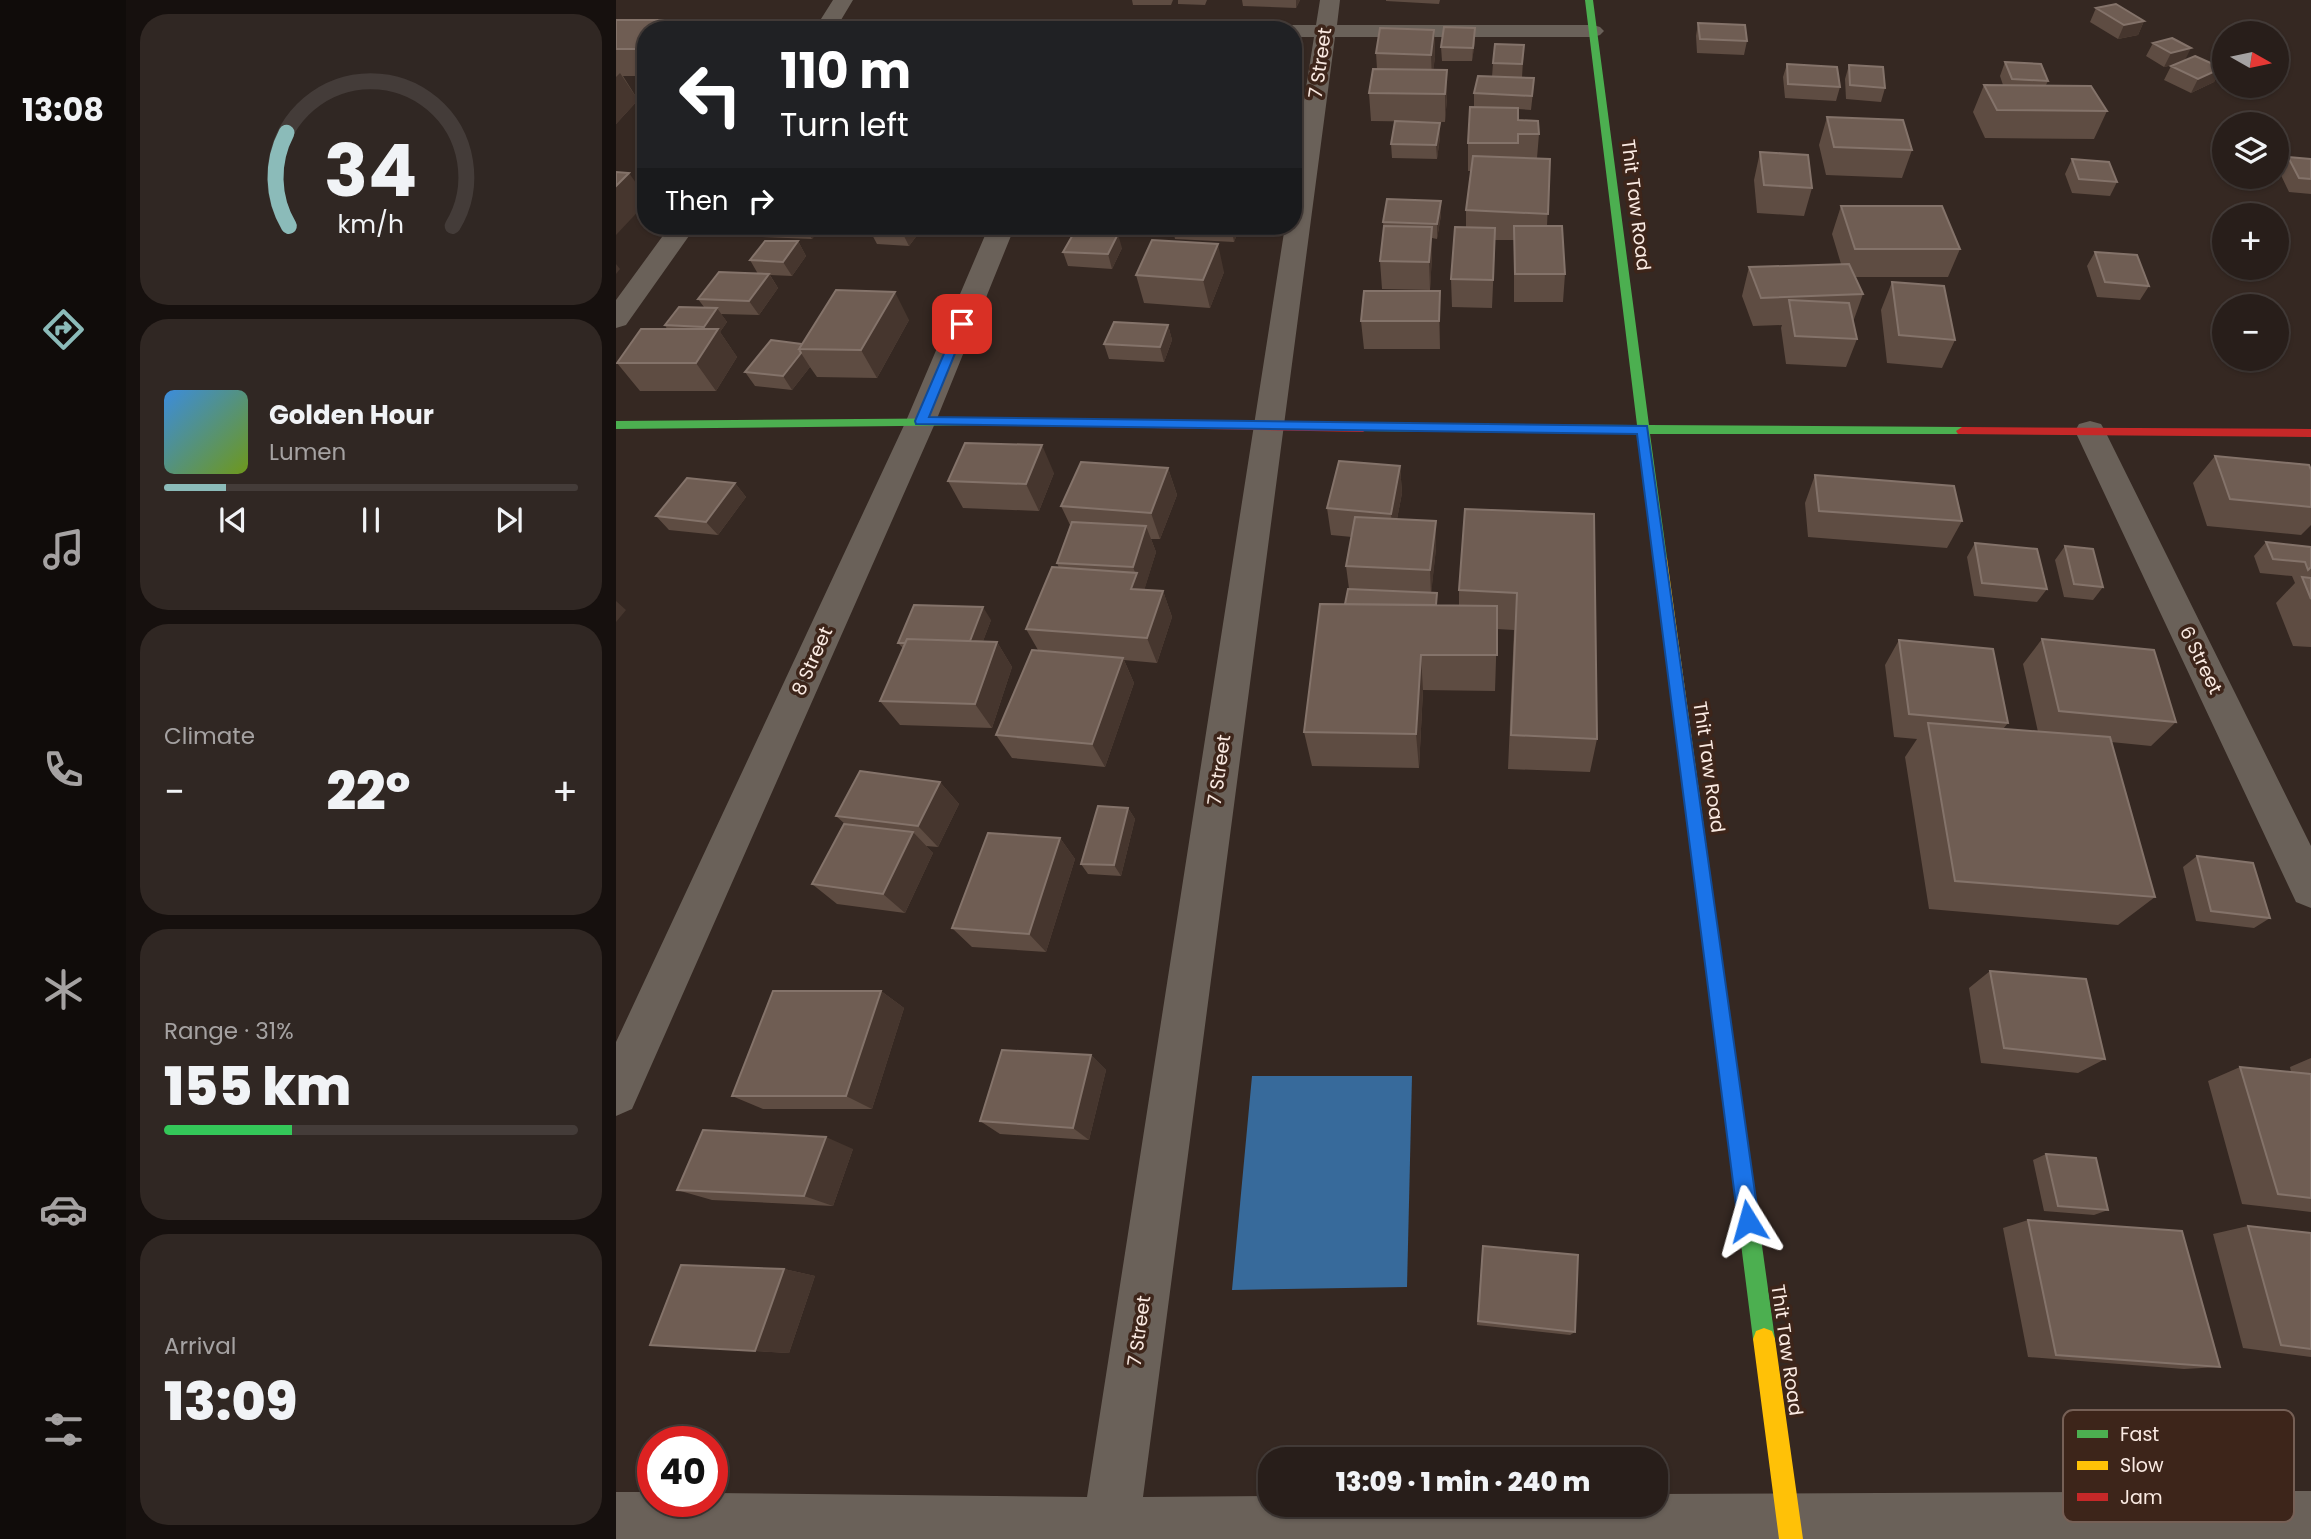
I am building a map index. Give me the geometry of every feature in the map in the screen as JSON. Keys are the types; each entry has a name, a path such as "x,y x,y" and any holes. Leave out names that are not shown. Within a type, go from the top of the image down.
{"street":[{"path":"830,21 843,0"},
{"name":"Thit Taw Road","path":"1589,0 1643,429 1790,1530"},
{"path":"1316,21 1593,31"},
{"name":"7 Street","path":"1302,139 1316,21"},
{"path":"616,319 677,235"},
{"name":"8 Street","path":"616,1093 921,421 998,235"},
{"name":"7 Street","path":"1110,1532 1268,427 1291,235"},
{"path":"616,425 921,421 1268,427 2311,432"},
{"name":"6 Street","path":"2090,431 2311,889"},
{"path":"616,1520 1110,1532 1790,1530 2207,1522"}],"water":[{"path":"1252,1076 1412,1076 1407,1287 1232,1290"}],"building":[{"path":"2116,4 2144,21 2124,25 2096,8"},
{"path":"616,20 671,20 637,21 637,49 616,49"},
{"path":"1698,23 1745,25 1747,41 1700,39"},
{"path":"1444,27 1475,28 1473,48 1441,47"},
{"path":"1380,28 1434,30 1431,55 1376,53"},
{"path":"2172,38 2191,48 2171,53 2153,43"},
{"path":"1495,44 1524,45 1522,64 1493,63"},
{"path":"2195,56 2212,64 2212,73 2198,79 2171,66"},
{"path":"2005,62 2041,64 2048,81 2012,79"},
{"path":"1787,64 1837,67 1840,87 1788,84"},
{"path":"1849,65 1883,67 1885,88 1850,85"},
{"path":"1373,69 1447,70 1445,94 1369,93"},
{"path":"1478,76 1534,78 1532,96 1474,93"},
{"path":"1984,85 2091,86 2107,111 1997,110"},
{"path":"1470,107 1518,108 1518,120 1538,121 1539,134 1518,134 1518,143 1468,143"},
{"path":"1827,117 1903,120 1912,150 1834,147"},
{"path":"1395,121 1440,123 1436,145 1391,144"},
{"path":"1760,152 1808,155 1812,188 1764,185"},
{"path":"1473,156 1550,159 1548,214 1466,210"},
{"path":"2289,157 2311,159 2311,179 2299,178"},
{"path":"2072,159 2109,162 2117,182 2079,179"},
{"path":"616,172 629,173 616,186"},
{"path":"1387,199 1441,201 1437,224 1383,222"},
{"path":"1841,206 1942,206 1960,249 1855,249"},
{"path":"1384,226 1432,227 1429,262 1380,261"},
{"path":"1514,226 1562,226 1565,274 1515,274"},
{"path":"1455,227 1495,228 1493,280 1451,279"},
{"path":"1073,235 1118,235 1108,254 1063,252"},
{"path":"1152,240 1218,244 1203,280 1136,275"},
{"path":"765,241 798,241 783,262 750,260"},
{"path":"2095,252 2137,255 2149,286 2105,282"},
{"path":"1849,264 1863,294 1761,298 1749,267"},
{"path":"719,272 769,274 749,301 698,299"},
{"path":"1892,282 1944,286 1955,340 1899,335"},
{"path":"836,290 895,292 861,350 799,349"},
{"path":"1364,291 1440,291 1439,321 1361,321"},
{"path":"1789,300 1849,303 1857,339 1795,336"},
{"path":"679,307 717,308 704,327 665,325"},
{"path":"1114,322 1168,325 1160,347 1104,344"},
{"path":"641,329 718,329 696,363 617,363"},
{"path":"771,340 802,344 799,349 801,353 783,376 745,372"},
{"path":"965,443 1042,445 1026,484 948,481"},
{"path":"2215,456 2309,465 2311,507 2230,499"},
{"path":"1339,461 1400,466 1391,514 1327,508"},
{"path":"1081,462 1168,468 1151,513 1061,506"},
{"path":"1815,475 1954,486 1962,521 1819,511"},
{"path":"687,478 735,483 706,522 656,516"},
{"path":"1465,509 1594,514 1597,739 1511,735 1517,593 1459,590"},
{"path":"1355,517 1436,521 1430,570 1346,566"},
{"path":"1072,522 1146,526 1133,567 1057,563"},
{"path":"2266,542 2311,547 2311,567 2308,570 2305,562 2273,559"},
{"path":"1975,543 2037,549 2047,589 1982,583"},
{"path":"2065,546 2093,549 2103,587 2074,584"},
{"path":"1052,567 1137,573 1131,589 1163,591 1147,638 1026,629"},
{"path":"2302,577 2311,578 2311,599"},
{"path":"1348,589 1437,593 1436,605 1345,604"},
{"path":"1320,604 1497,606 1497,655 1421,655 1416,734 1304,732"},
{"path":"914,605 983,607 970,641 907,639 905,643 898,643"},
{"path":"907,639 997,642 975,704 880,701"},
{"path":"2042,639 2154,650 2176,722 2059,711"},
{"path":"1899,640 1993,649 2008,723 1909,714"},
{"path":"1032,650 1123,658 1092,744 996,735"},
{"path":"1928,723 2110,737 2155,897 1955,881"},
{"path":"860,771 940,782 918,826 836,816"},
{"path":"1098,806 1128,808 1114,865 1081,864"},
{"path":"844,824 913,832 883,894 812,884"},
{"path":"988,833 1060,838 1029,934 952,928"},
{"path":"2197,856 2253,863 2270,918 2211,911"},
{"path":"1990,971 2086,979 2105,1059 2004,1048"},
{"path":"773,991 881,991 846,1096 732,1096"},
{"path":"1002,1050 1091,1055 1073,1128 980,1121"},
{"path":"2240,1067 2311,1074 2311,1198 2278,1194"},
{"path":"703,1130 826,1137 804,1196 677,1190"},
{"path":"2046,1154 2096,1158 2108,1210 2058,1206"},
{"path":"2028,1220 2182,1231 2220,1367 2056,1355"},
{"path":"2248,1226 2311,1233 2311,1349 2281,1345"},
{"path":"1483,1246 1578,1255 1575,1332 1478,1321"},
{"path":"681,1265 784,1269 755,1351 650,1345"}],"traffic: fast":[{"path":"1589,0 1660,558"},
{"path":"616,425 988,422"},
{"path":"1363,428 1962,431"},
{"path":"1703,879 1764,1339"}],"traffic: slow":[{"path":"1660,558 1703,879"},
{"path":"1764,1339 1791,1539"}],"traffic: jam":[{"path":"988,422 1363,428"},
{"path":"1962,431 2311,433"}],"route":[{"path":"962,324 921,421 1268,427 1643,429 1748,1221"}]}
